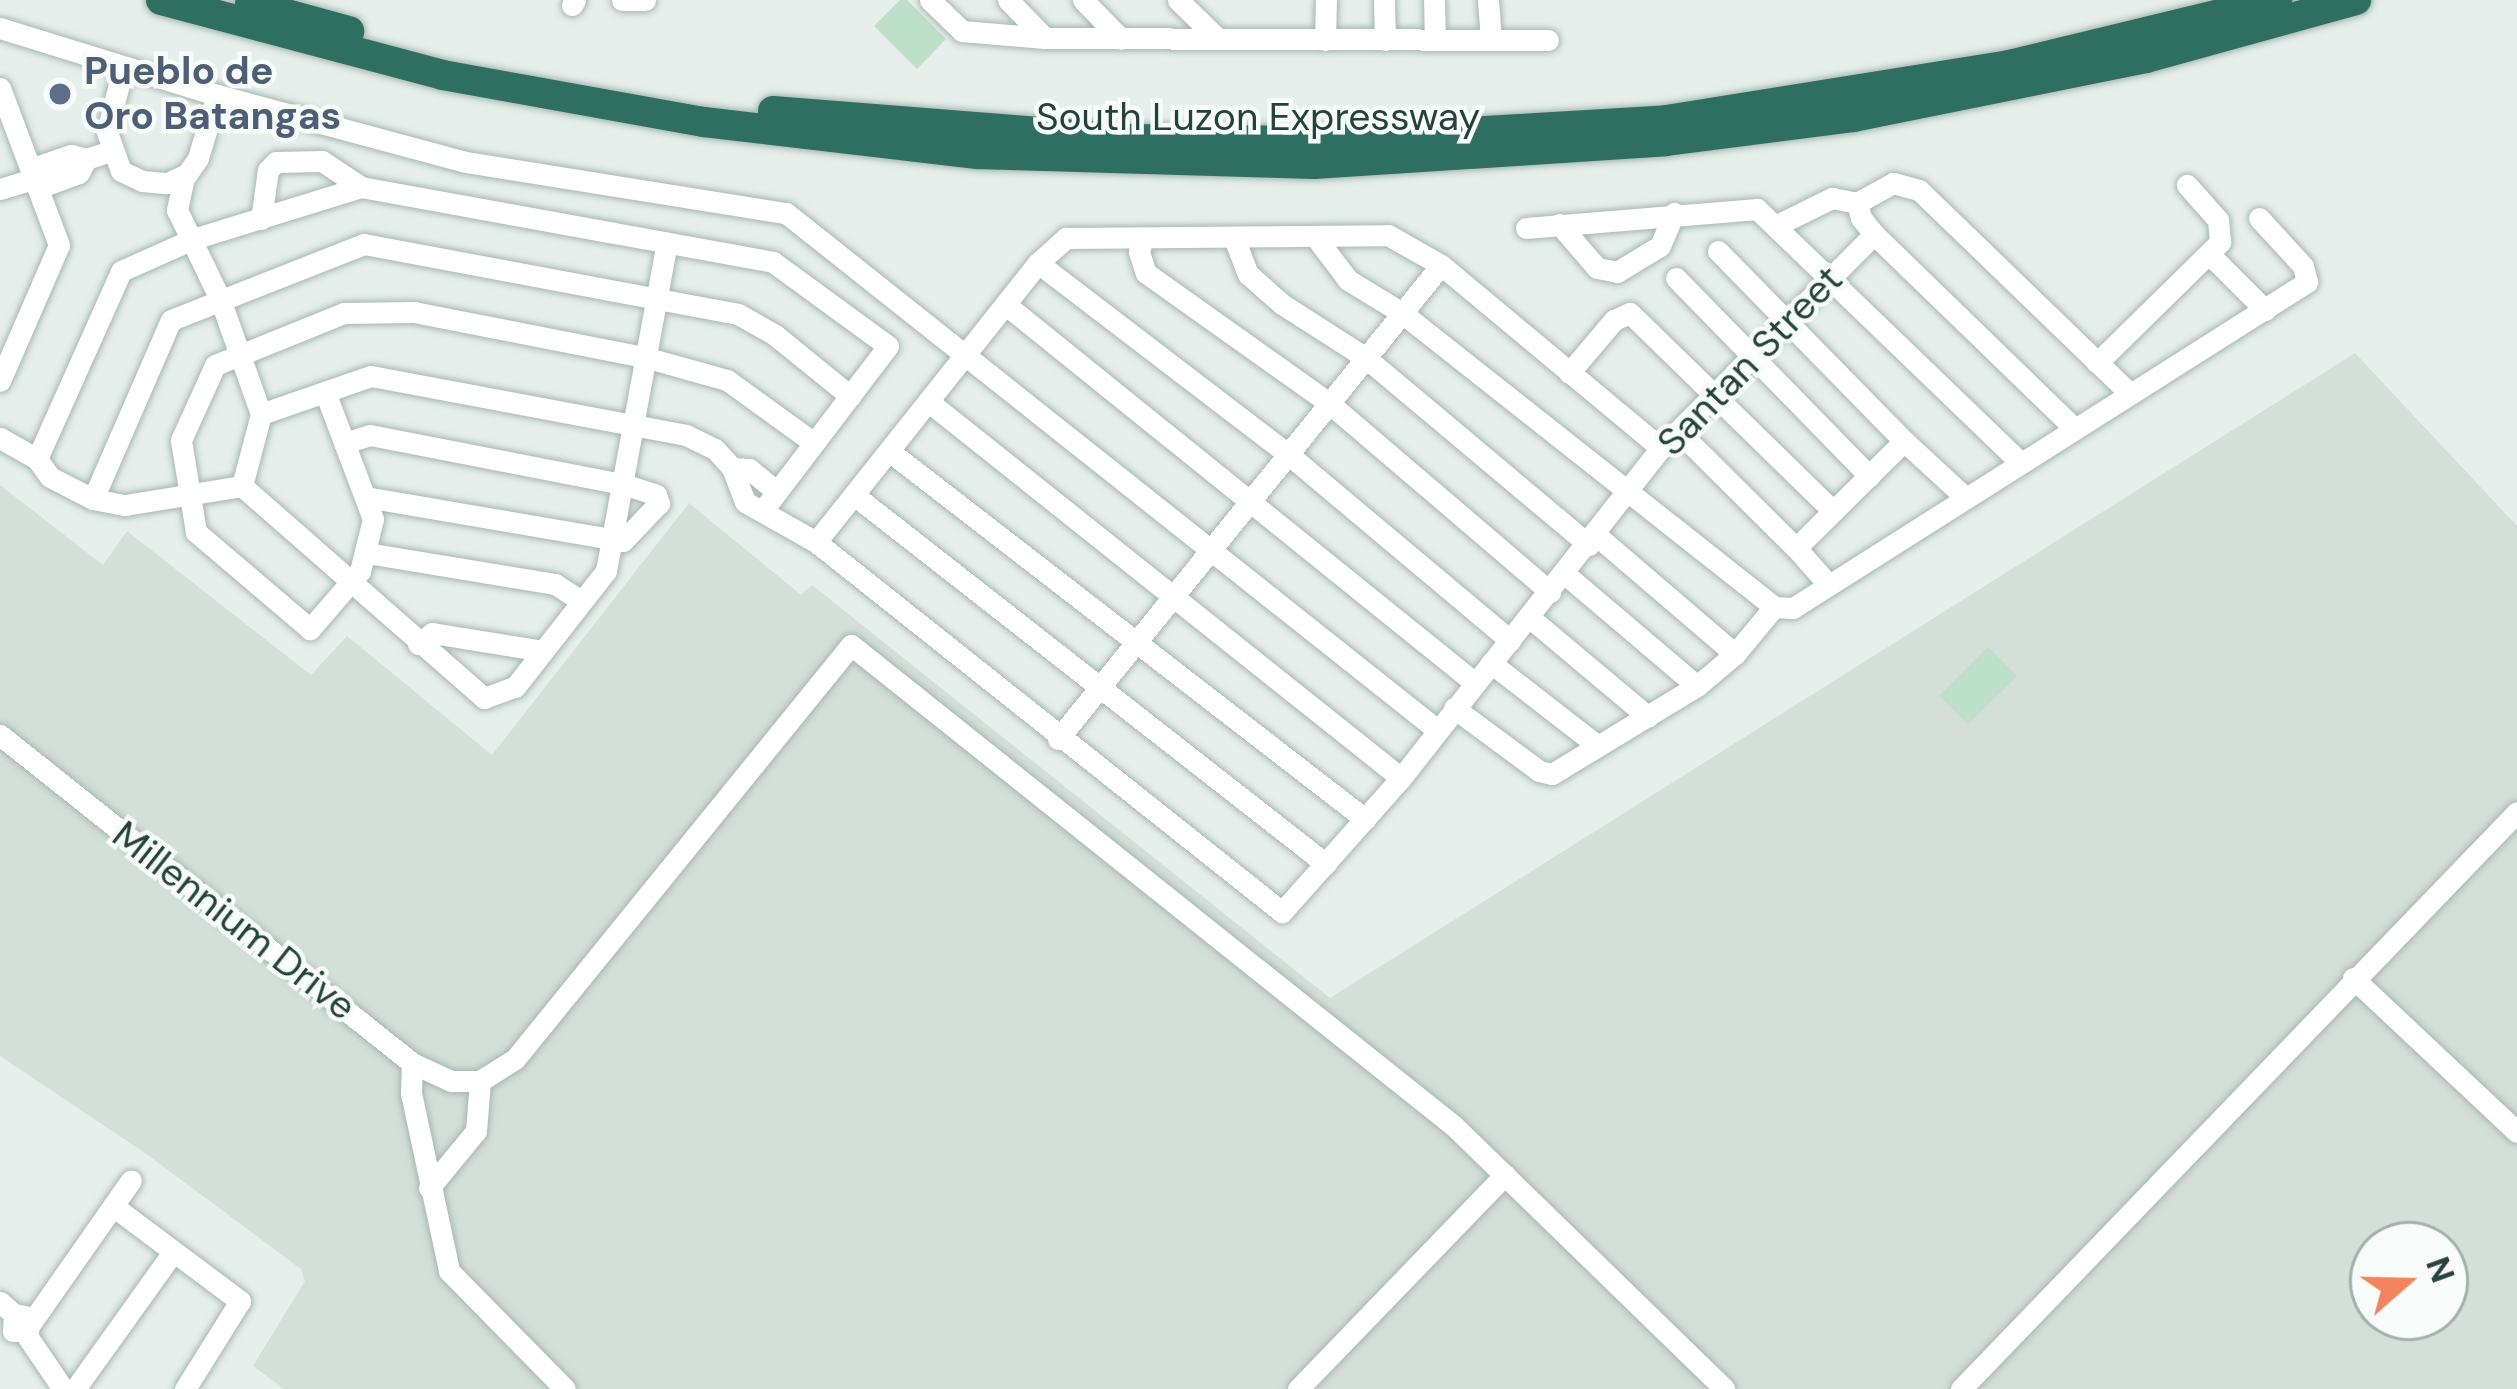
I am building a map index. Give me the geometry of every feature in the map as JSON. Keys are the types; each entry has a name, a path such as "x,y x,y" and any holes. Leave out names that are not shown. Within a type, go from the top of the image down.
{"highway":[{"name":"South Luzon Expressway","path":"161,0 442,75 704,122 976,154 1314,164 1666,141 1853,117 2146,58 2356,0"},
{"name":"South Luzon Expressway","path":"237,0 538,75 696,103 979,131 1316,141 1667,119 1852,93 2009,64 2277,0"}],"street":[{"path":"622,0 645,0"},
{"path":"930,0 962,31 1045,38 1547,40"},
{"path":"1008,0 1045,38"},
{"path":"1083,0 1121,39"},
{"path":"1178,0 1218,40"},
{"path":"1325,40 1326,0"},
{"path":"1384,0 1385,40"},
{"path":"1434,0 1435,40"},
{"path":"1488,0 1491,40"},
{"path":"0,28 123,68 466,162 786,213 1436,729"},
{"path":"123,68 110,110 111,151 122,171 142,181 183,187"},
{"path":"0,88 59,244 0,381"},
{"path":"217,95 177,210 197,239 261,414 242,486"},
{"path":"0,189 37,178 71,155 86,159 111,151"},
{"path":"261,219 268,170 276,162 322,160 361,187 773,262 888,346 769,500"},
{"path":"1775,226 1832,199 1857,202 1893,183 1919,190 2130,394"},
{"path":"2097,363 2220,242 2222,229 2187,184"},
{"path":"37,460 122,272 197,239 361,187"},
{"path":"1857,202 1861,218 1874,233 2074,428"},
{"path":"1526,227 1747,206 1775,226 2020,463"},
{"path":"1559,224 1597,268 1618,272 1660,246 1674,213"},
{"path":"1317,239 1348,280 1402,313 1774,607 1792,608 2294,293 2308,276 2259,218"},
{"name":"Santan Street","path":"1058,739 1282,912 1401,778 1631,493 1661,448 1874,233"},
{"path":"816,542 1038,263 1066,238 1388,235 1441,265 1661,448"},
{"path":"1234,238 1248,274 1282,304 1366,358 1735,654"},
{"path":"1142,240 1146,273 1329,404 1550,592"},
{"path":"242,486 484,698 515,688 605,571 667,243"},
{"path":"93,500 172,320 364,244 738,314 775,335 850,396"},
{"path":"1718,251 1966,498"},
{"path":"2210,255 2265,310"},
{"path":"1038,263 1288,454 1510,640"},
{"path":"261,414 371,376 686,434 715,449 732,468 749,469 769,500 816,542 1058,739 1441,265"},
{"path":"1676,278 1869,476"},
{"path":"1005,304 1474,683"},
{"path":"325,392 373,519 368,553 351,585 310,629 196,532 181,440 215,365 344,313 414,312 648,358 727,380 814,443"},
{"path":"1569,373 1614,320 1630,313 1833,511"},
{"path":"929,402 1401,778"},
{"path":"1678,431 1827,583"},
{"path":"344,443 370,434 623,484 656,495 659,503 623,541 366,497"},
{"path":"0,438 37,460 50,477 93,500 124,506 242,486"},
{"path":"1796,548 1904,441"},
{"path":"889,451 1365,819"},
{"path":"854,495 1326,864"},
{"path":"368,553 555,584 581,602"},
{"path":"1565,574 1697,686"},
{"path":"1454,708 1539,771 1552,774 1697,686 1735,654 1774,607"},
{"path":"1529,617 1648,717"},
{"path":"418,644 432,633 544,651"},
{"path":"429,1188 476,1131 480,1081 515,1059 851,645 1454,1126 1724,1389"},
{"path":"1492,663 1598,746"},
{"name":"Millennium Drive","path":"0,735 412,1063 451,1081 480,1081"},
{"path":"1960,1389 2517,812"},
{"path":"2354,978 2517,1132"},
{"path":"412,1063 411,1093 449,1270 565,1389"},
{"path":"1298,1389 1505,1175"},
{"path":"63,1389 14,1325 131,1180"},
{"path":"113,1206 240,1301 185,1389"},
{"path":"75,1389 173,1252"}],"shaded area":[{"path":"2355,353 2517,526 2517,1389 284,1389 253,1366 305,1281 301,1269 145,1153 0,1056 0,485 103,565 127,531 311,675 347,636 492,755 689,503 801,595 812,585 1330,998"}],"green space":[{"path":"900,0 907,0 946,39 917,69 874,26"},
{"path":"1988,647 2017,676 1968,725 1939,696"}],"place":[{"name":"Pueblo de Oro Batangas","path":"60,94"}]}
